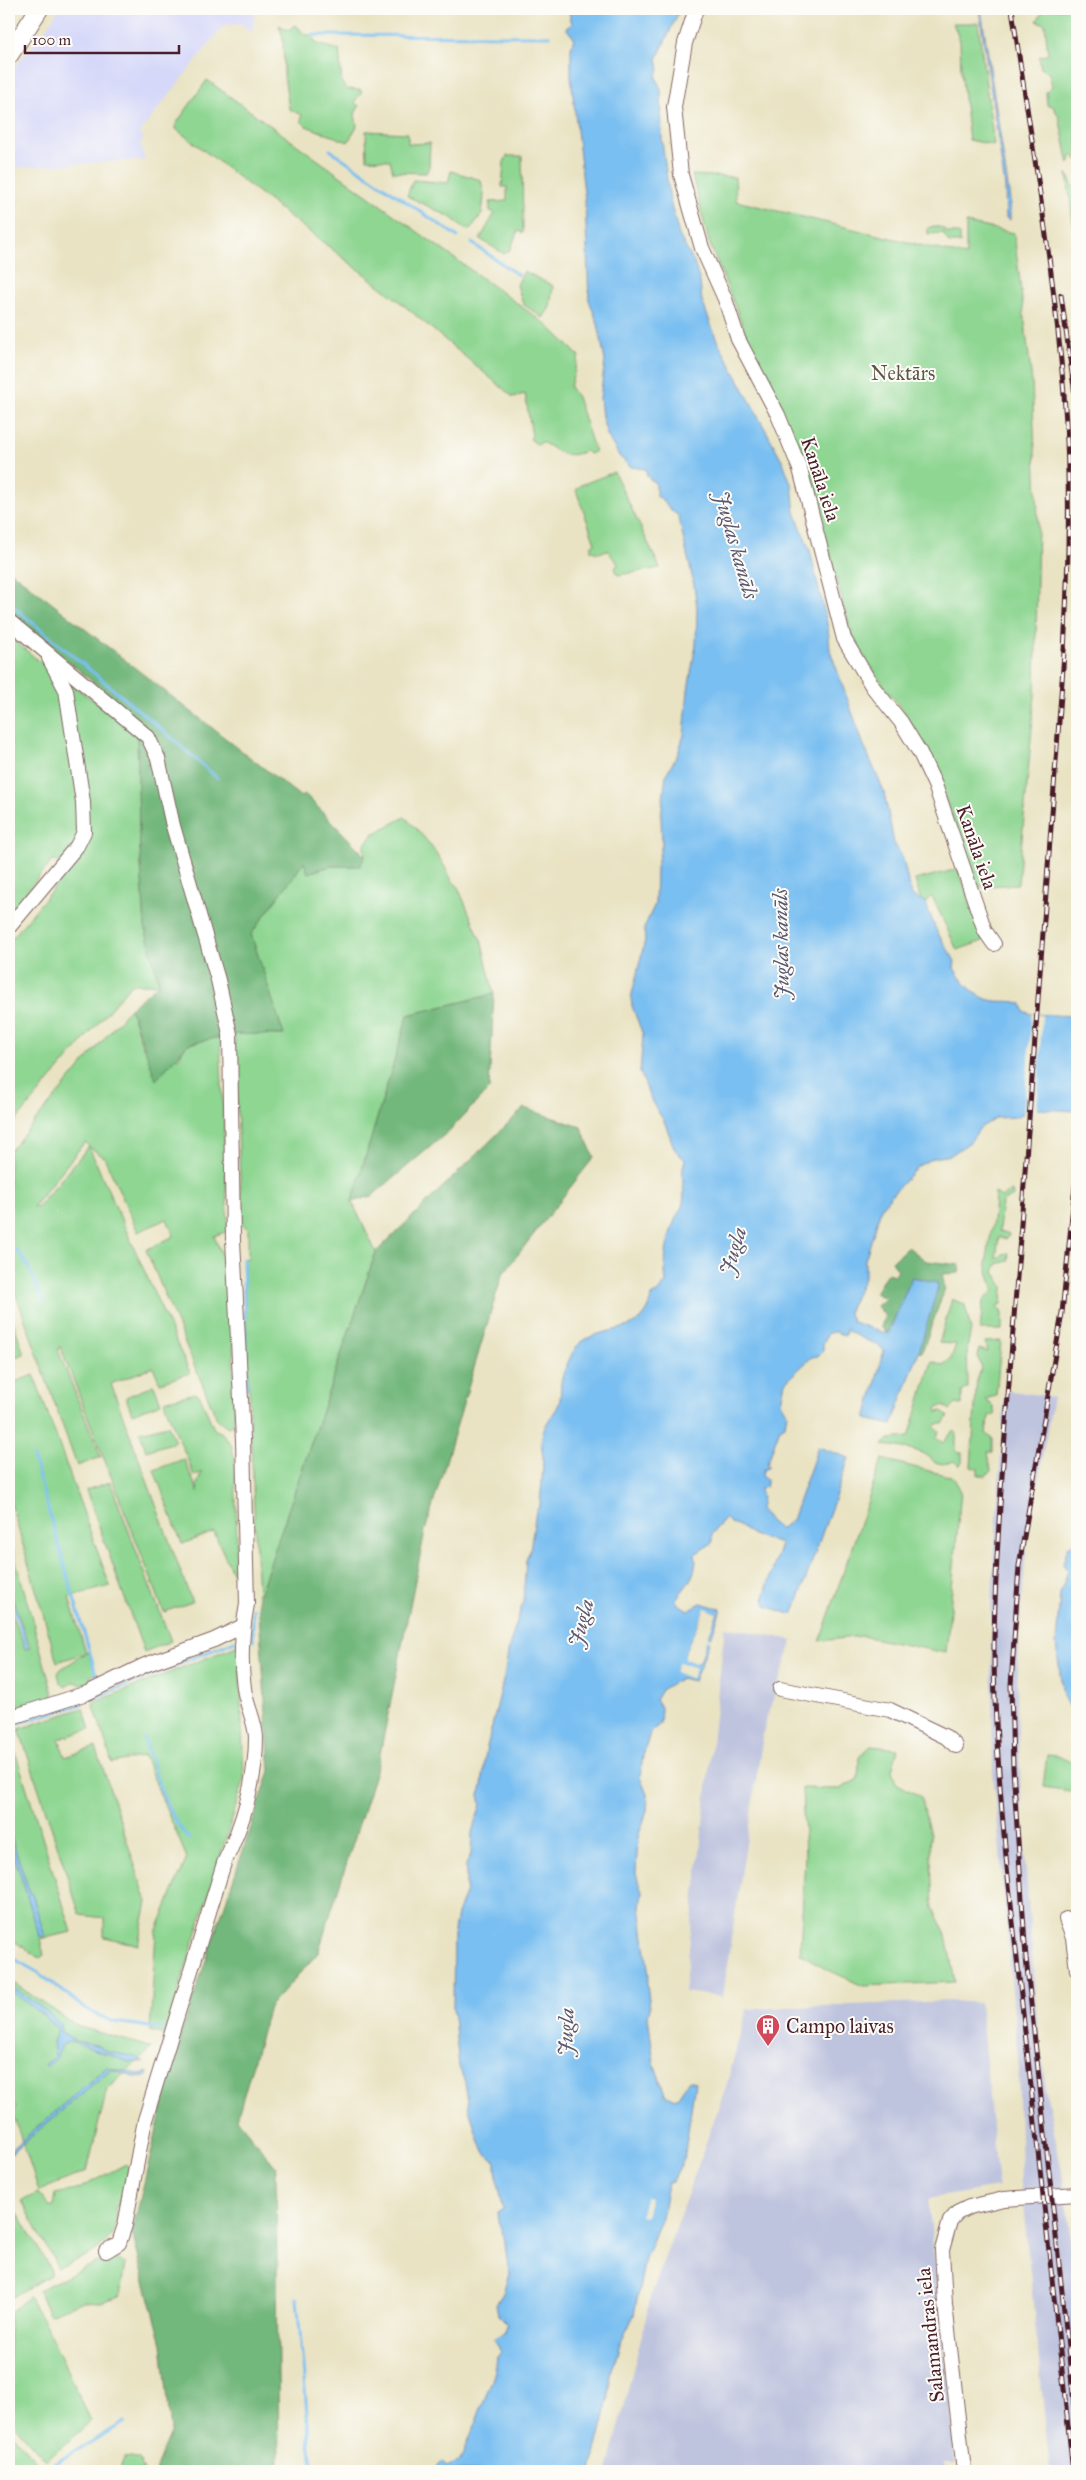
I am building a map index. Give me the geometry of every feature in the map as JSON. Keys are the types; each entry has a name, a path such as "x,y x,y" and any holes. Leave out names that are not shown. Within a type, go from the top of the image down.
{"main road":[{"path":"9,55 39,9"}],"street":[{"name":"Kanāla iela","path":"696,9 685,42 674,107 681,175 702,248 725,299 738,339 778,416 800,469 844,638 872,686 901,722 920,753 935,784 985,931 994,944"},
{"path":"9,621 148,738 158,758 174,826 218,980 230,1034 233,1240 243,1440 247,1604 243,1626 244,1687 256,1737 252,1776 245,1810 236,1839 224,1863 145,2120 126,2225 119,2243 106,2251"},
{"path":"9,927 77,846 84,832 83,802 66,690 46,653"},
{"path":"9,1718 87,1693 146,1665 214,1640 243,1626"},
{"path":"780,1689 890,1710 946,1737 956,1746"},
{"path":"1066,1919 1075,1936 1077,1970"},
{"name":"Salamandras iela","path":"964,2471 945,2304 942,2250 950,2221 957,2213 969,2207 1004,2199 1077,2194"}],"shaded area":[{"path":"59,9 255,9 252,33 242,24 224,25 139,133 144,138 140,143 145,160 9,168 9,73 40,38"},
{"path":"1005,1390 1053,1397 1027,1542 1018,1637 1017,1712 1023,1831 1037,2022 1046,2090 1062,2172 1077,2286 1077,2471 1050,2471 1021,2184 1018,2057 993,1771 991,1609"},
{"path":"725,1627 793,1640 765,1723 722,1997 684,1992"},
{"path":"950,2001 980,2003 998,2187 928,2199 956,2463 944,2463 945,2471 608,2471 652,2293 726,2087 747,2009"}],"green space":[{"path":"1044,9 1071,9 1072,18 1077,17 1077,160 1072,155 1069,164 1059,117 1053,106 1047,105 1046,92 1052,86 1049,73 1041,68 1039,57 1048,54 1045,24 1037,21"},
{"path":"953,23 978,23 994,145 969,140 961,71 960,41"},
{"path":"279,25 288,30 296,25 305,35 313,35 315,43 339,50 342,83 346,89 361,90 361,94 355,103 359,106 355,114 357,126 348,142 306,126 301,121 302,115 289,109 284,75 283,38"},
{"path":"207,80 547,325 579,356 570,387 577,397 595,452 589,454 586,451 573,455 563,454 542,442 538,445 530,439 532,436 525,394 513,397 394,297 176,129 176,124"},
{"path":"366,131 408,133 408,144 430,143 429,167 426,173 393,172 390,160 367,159"},
{"path":"507,156 522,156 523,233 518,231 510,250 504,254 480,239 495,213 490,211 490,202 507,201 507,187 502,187 504,162"},
{"path":"451,171 481,180 484,195 482,214 469,231 450,217 407,196 413,180 448,183"},
{"path":"1067,173 1077,195 1077,255"},
{"name":"Nektārs","path":"692,175 735,177 736,201 966,256 966,223 1014,233 1032,382 1038,521 1035,695 1018,884 976,887 932,760 906,715 868,664 850,630 804,459 761,371 709,242"},
{"path":"934,226 942,228 948,233 957,233 960,235 960,243 949,243 943,233 928,234 928,228"},
{"path":"524,271 553,286 550,307 543,318 523,304 517,285"},
{"path":"614,472 660,568 618,575 615,568 618,564 607,550 599,553 591,551 591,546 595,543 576,490 581,485"},
{"path":"9,570 301,797 305,794 365,856 360,866 331,866 308,873 304,862 251,934 284,1035 234,1034 188,1044 156,1080 130,1008 159,984 145,927 139,832 137,731 115,701 9,611"},
{"path":"9,636 45,666 137,731 139,832 145,927 159,984 131,984 9,1129 9,942 66,873 58,862 52,861 9,913"},
{"path":"405,817 432,848 457,885 482,943 494,994 408,1015 352,1202 376,1252 258,1599 243,1259 248,1258 248,1228 242,1225 234,1034 283,1035 251,934 304,862 308,873 331,866 360,866 365,856 364,845 373,834"},
{"path":"958,869 983,941 957,950 932,896 925,902 923,908 915,880"},
{"path":"494,994 489,1089 449,1131 372,1196 352,1202 408,1015"},
{"path":"130,1008 143,1048 178,1058 187,1044 220,1037 228,1231 214,1236 222,1255 223,1265 229,1263 233,1296 234,1424 228,1427 217,1419 146,1250 174,1236 167,1219 138,1232 104,1157 89,1147 190,1373 160,1383 153,1367 111,1384 192,1602 164,1612 60,1346 58,1350 101,1457 77,1466 9,1275 9,1152","holes":["85,1142 89,1146 37,1208 33,1207"]},
{"path":"524,1108 581,1127 594,1157 502,1275 425,1531 378,1764 318,1953 269,2007 237,2119 276,2167 279,2471 155,2471 171,2430 162,2344 132,2233 177,2046 270,1771 258,1599 376,1252"},
{"path":"1012,1191 1013,1196 1002,1202 999,1231 1009,1234 1007,1239 999,1237 996,1258 1009,1253 1008,1261 997,1264 994,1272 1003,1286 1002,1304 997,1306 1002,1313 1002,1330 980,1330 983,1301 994,1291 986,1264 994,1214 995,1192 1001,1197"},
{"path":"908,1247 926,1261 960,1265 959,1273 942,1274 945,1288 922,1352 919,1351 937,1283 912,1277 888,1334 881,1327 885,1316 877,1306 886,1298 875,1293 887,1273 894,1275 898,1270 892,1261"},
{"path":"952,1299 965,1305 971,1330 967,1348 968,1388 962,1392 962,1405 956,1404 950,1410 944,1405 936,1409 937,1412 943,1411 948,1416 943,1424 937,1424 934,1427 939,1432 936,1438 943,1443 953,1431 956,1432 956,1452 962,1453 962,1463 959,1466 954,1461 944,1464 936,1462 918,1451 883,1445 889,1439 909,1437 932,1361 943,1365 951,1359 956,1344 939,1343"},
{"path":"9,1309 24,1354 9,1360"},
{"path":"1001,1341 996,1396 985,1399 993,1406 995,1414 989,1416 986,1433 993,1439 993,1452 988,1452 991,1471 986,1476 978,1475 978,1469 971,1467 977,1377 982,1369 978,1358 979,1349 988,1352 985,1342"},
{"path":"34,1375 110,1586 69,1597 86,1653 57,1662 9,1497 9,1376 12,1383"},
{"path":"154,1385 161,1403 132,1414 126,1397"},
{"path":"195,1393 200,1396 214,1429 222,1433 231,1444 235,1460 238,1586 214,1532 182,1544 154,1470 184,1459 198,1492 197,1484 202,1472 194,1476 164,1401"},
{"path":"168,1425 175,1442 146,1451 140,1432"},
{"path":"882,1459 953,1477 961,1491 946,1653 862,1636 820,1641"},
{"path":"110,1482 171,1641 144,1652 86,1490"},
{"path":"9,1536 54,1698 13,1712 9,1701 9,1607 25,1649 30,1648 9,1589"},
{"path":"239,1645 244,1780 165,2035 150,2031 156,1932 187,1858 144,1756 112,1763 93,1703"},
{"path":"89,1651 96,1674 90,1676 95,1681 82,1684 74,1682 65,1687 60,1682 58,1673 61,1669"},
{"path":"83,1708 90,1729 59,1739 65,1757 96,1747 147,1902 138,1945 104,1937 104,1918 80,1915 19,1729"},
{"path":"9,1732 72,1932 40,1939 44,1955 40,1958 9,1938"},
{"path":"871,1746 898,1749 892,1770 896,1783 921,1797 930,1835 933,1908 946,1935 955,1982 863,1986 824,1968 800,1953 805,1856 802,1788 840,1789 858,1779 859,1757"},
{"path":"1047,1755 1058,1756 1077,1765 1077,1792 1043,1787"},
{"path":"9,1980 77,2026 152,2048 107,2089 87,2171 39,2191 13,2115 16,2106 9,2101"},
{"path":"126,2164 129,2167 123,2201 115,2208 116,2221 113,2232 107,2241 90,2254 58,2268 22,2201 38,2193 48,2205 53,2207 55,2194 76,2190"},
{"path":"9,2197 50,2269 50,2275 9,2299"},
{"path":"112,2255 125,2263 120,2296 101,2302 84,2301 49,2314 38,2290"},
{"path":"29,2297 44,2322 91,2421 46,2461 9,2419 9,2313"},
{"path":"9,2430 40,2466 34,2471 9,2471"},
{"path":"124,2458 139,2459 144,2471 119,2471"}],"water":[{"path":"568,9 680,9 657,59 659,70 656,77 661,90 662,141 670,201 679,235 694,263 700,282 702,301 716,338 783,462 792,486 795,512 810,551 828,627 830,650 863,743 884,792 894,843 903,859 911,895 925,902 937,932 955,961 954,968 961,979 976,993 988,1000 1022,1004 1024,1011 1031,1014 1077,1016 1077,1111 1038,1109 1016,1117 996,1118 980,1128 970,1142 951,1155 933,1158 918,1166 882,1206 865,1260 865,1276 848,1312 853,1322 888,1334 912,1277 937,1283 938,1287 919,1351 892,1425 866,1419 884,1350 849,1332 847,1328 845,1336 836,1332 828,1333 823,1344 823,1351 818,1356 812,1357 785,1382 781,1402 787,1413 785,1425 780,1428 767,1464 769,1467 763,1470 762,1476 767,1479 766,1487 760,1489 762,1498 760,1509 780,1529 792,1520 818,1447 849,1458 793,1615 766,1606 764,1597 781,1544 753,1535 730,1523 725,1518 712,1534 712,1543 695,1554 694,1572 676,1599 677,1603 688,1610 701,1603 721,1609 711,1638 708,1637 717,1613 705,1609 685,1653 686,1659 696,1663 700,1660 707,1639 710,1640 694,1681 681,1678 661,1690 655,1700 661,1707 660,1724 650,1733 643,1756 640,1777 648,1797 647,1811 638,1837 636,1873 642,1892 640,1907 649,1976 647,1985 650,2007 648,2016 654,2063 665,2094 676,2099 689,2080 695,2082 684,2159 672,2182 668,2183 662,2217 645,2259 634,2315 620,2344 612,2369 605,2415 591,2471 434,2471 442,2462 448,2467 459,2461 463,2455 495,2372 497,2357 501,2352 494,2339 505,2332 507,2324 498,2315 496,2305 509,2274 504,2236 497,2213 503,2209 497,2179 496,2161 485,2153 479,2142 469,2108 465,2082 459,2067 453,2008 454,1931 457,1914 466,1891 466,1865 471,1854 472,1832 481,1804 479,1795 482,1786 486,1751 504,1677 509,1647 523,1602 526,1560 530,1550 536,1511 540,1505 543,1465 542,1436 546,1425 559,1404 562,1377 577,1346 598,1334 632,1325 641,1319 648,1309 652,1295 657,1293 666,1282 665,1259 668,1243 684,1197 683,1165 685,1160 675,1150 664,1121 652,1102 640,1072 643,1035 632,1006 631,998 645,940 644,928 655,904 656,868 662,844 661,817 666,774 677,756 684,735 688,690 696,644 697,608 694,585 678,515 663,500 656,496 656,484 647,476 646,469 631,467 619,456 607,435 602,417 600,398 605,361 598,324 589,300 585,201 571,77 571,47 574,38 566,28 572,24"},
{"path":"979,9 981,9 1010,200 1010,220 1006,218 1005,187"},
{"path":"1077,1533 1077,1724 1063,1696 1056,1643 1060,1594 1068,1571 1063,1564 1068,1546 1076,1542"},
{"path":"9,1831 30,1893 32,1893 45,1937 39,1936 9,1843 11,1838"},
{"path":"9,1985 45,2010 60,2024 61,2032 76,2041 96,2045 108,2052 136,2057 144,2062 128,2062 71,2041 62,2045 56,2059 46,2067 44,2064 55,2056 53,2042 58,2029 43,2015 9,1990"},
{"path":"106,2067 139,2074 148,2072 147,2076 134,2077 111,2069 9,2155 9,2152"}],"pier":[{"path":"1032,1014 1042,1015 1037,1112 1023,1116"},
{"path":"705,1608 717,1613 708,1637 714,1638 713,1643 707,1639 700,1660 695,1663 685,1659 685,1653","holes":["706,1612 714,1615 695,1660 688,1657"]},
{"path":"679,1662 696,1668 692,1679 675,1672"},
{"path":"645,2197 650,2198 646,2217 641,2216"}],"waterway":[{"path":"313,35 550,36"},
{"path":"330,150 458,237"},
{"path":"472,243 518,275"},
{"path":"9,603 165,732 217,778"},
{"path":"9,1248 17,1250 28,1266 44,1302"},
{"path":"243,1259 247,1388"},
{"path":"33,1457 96,1674"},
{"path":"9,1595 27,1647"},
{"path":"253,1609 253,1641"},
{"path":"91,1699 235,1641"},
{"path":"18,1723 82,1704"},
{"path":"144,1738 166,1804 189,1839"},
{"path":"9,1956 37,1972 91,2012 114,2022 164,2029"},
{"path":"297,2298 312,2471"},
{"path":"46,2471 52,2465 125,2422"}],"railway":[{"path":"1012,9 1057,319 1066,422 1068,545 1063,668 1001,1489 996,1568 994,1675 998,1758 1007,1867 1073,2471"},
{"path":"1061,295 1077,409"},
{"path":"1077,1167 1062,1313 1019,1566 1011,1685 1013,1768 1026,1958 1077,2431"}],"place":[{"name":"Campo laivas","path":"768,2047"}],"water label":[{"name":"Juglas kanāls","path":"736,545"},
{"name":"Juglas kanāls","path":"781,944"},
{"name":"Jugla","path":"733,1251"},
{"name":"Jugla","path":"581,1623"},
{"name":"Jugla","path":"566,2032"}]}
